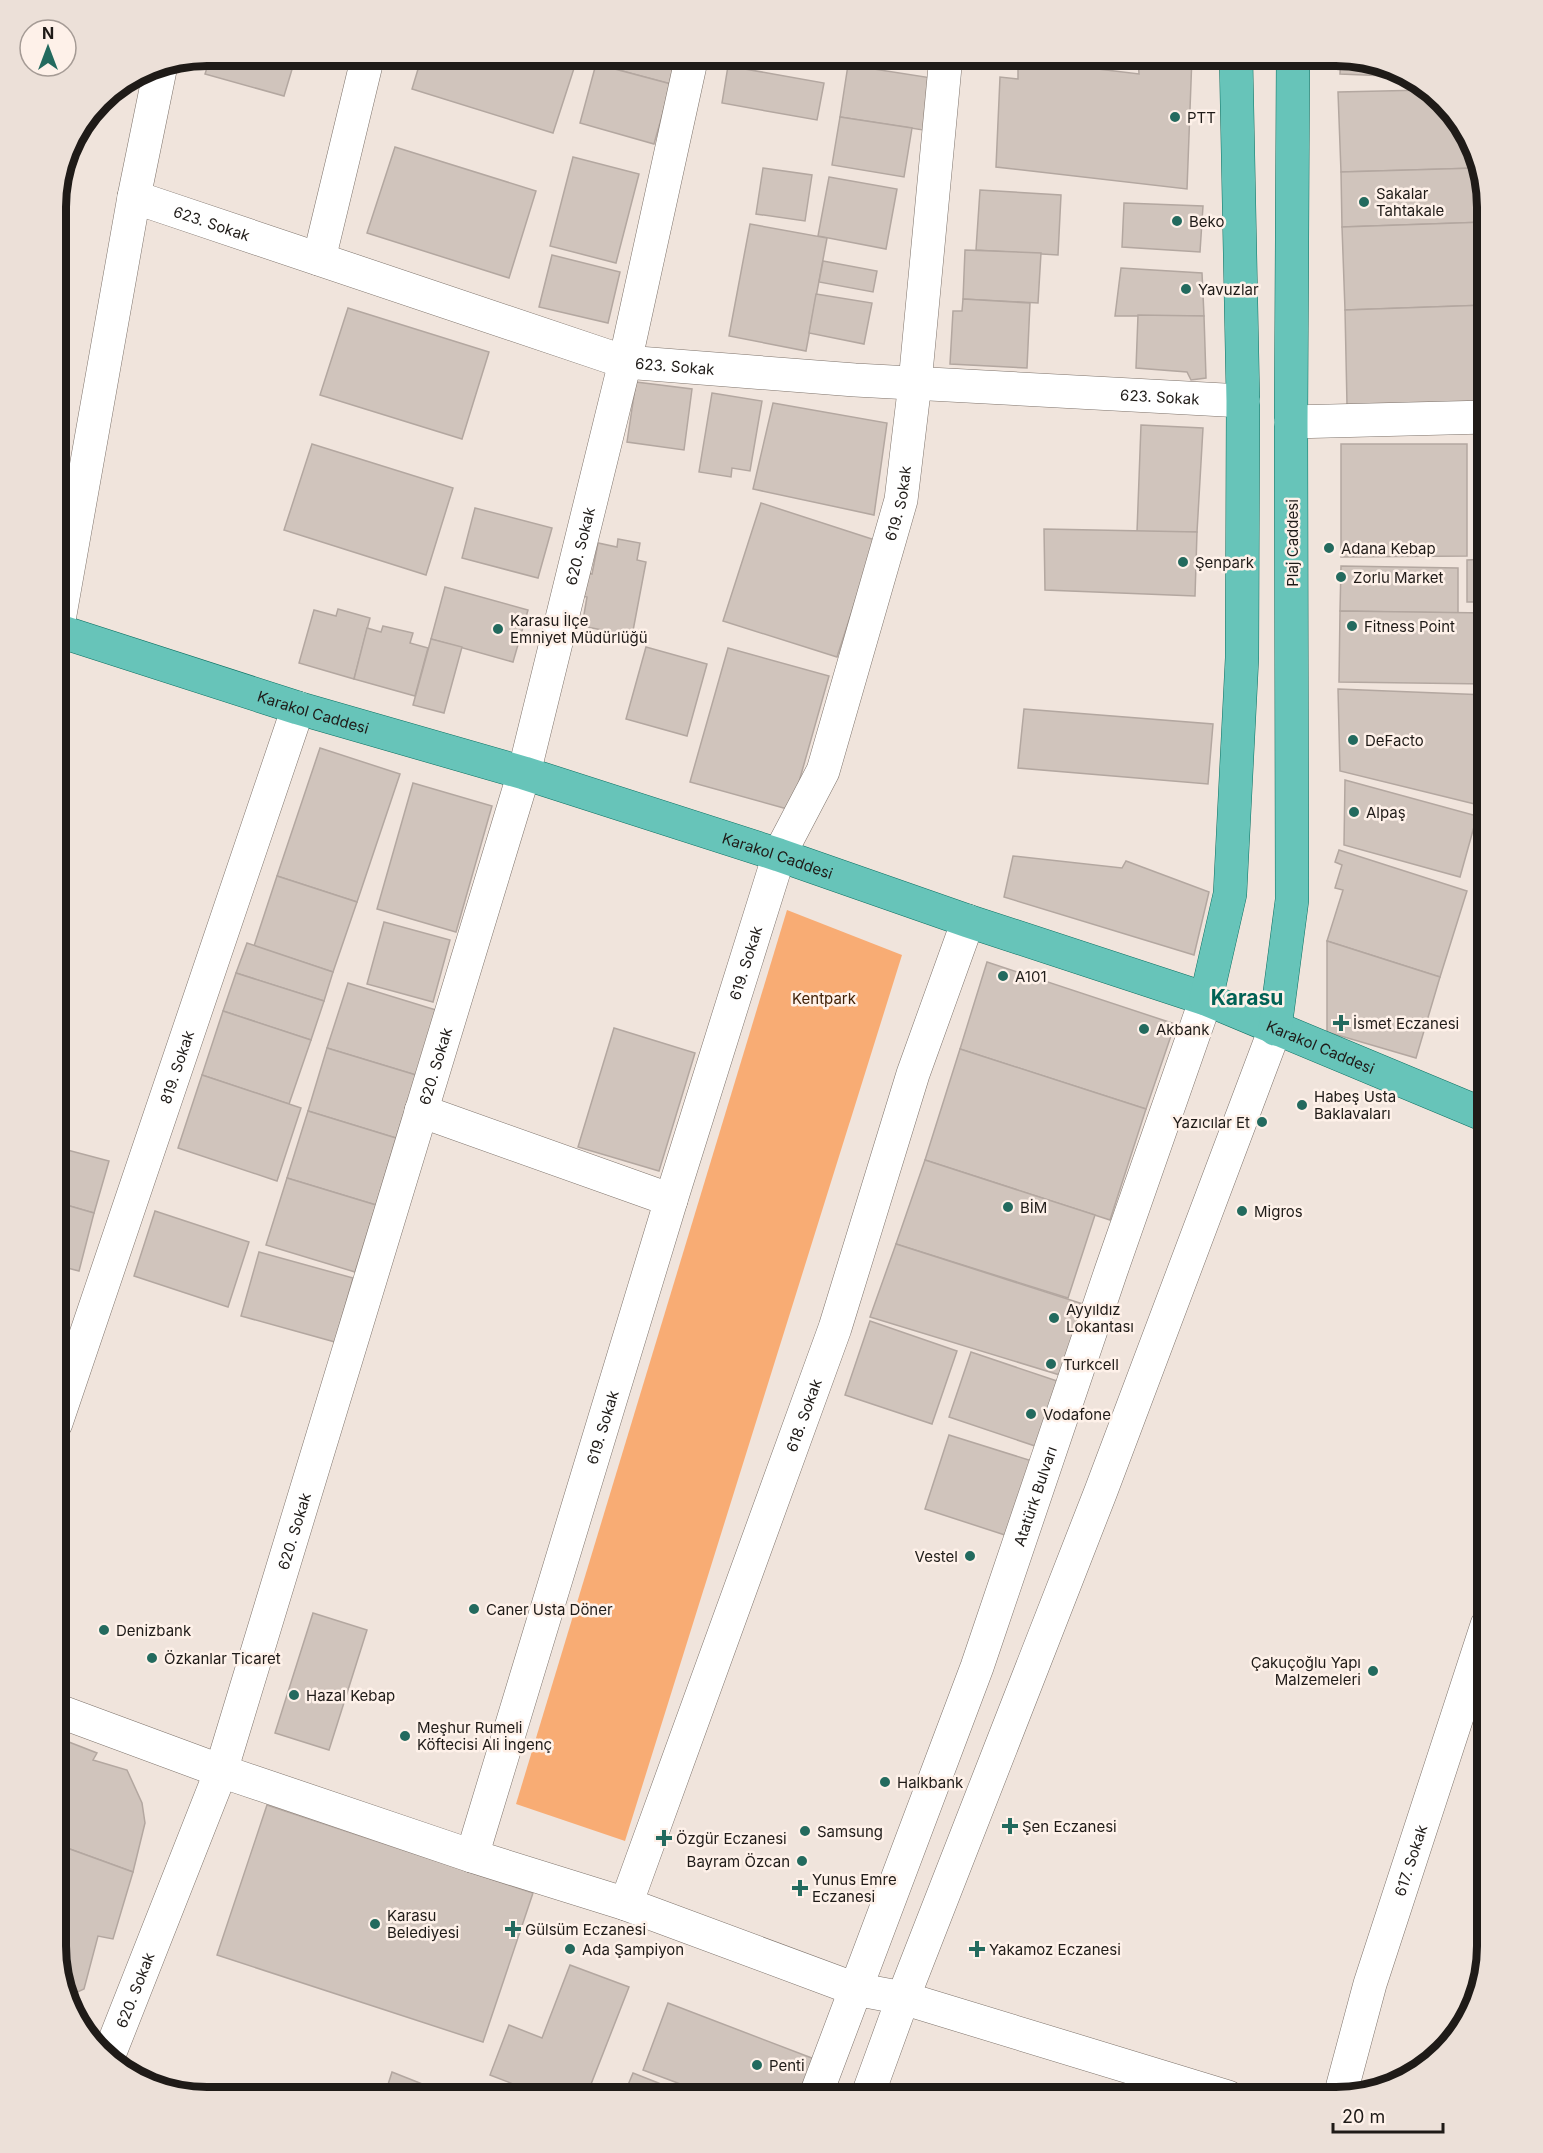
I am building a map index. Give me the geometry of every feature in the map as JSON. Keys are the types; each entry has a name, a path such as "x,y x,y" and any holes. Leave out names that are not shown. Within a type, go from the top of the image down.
{"main road":[{"path":"1206,999 1230,894 1242,658 1243,401 1236,66"},
{"name":"Plaj Caddesi","path":"1275,1029 1292,900 1293,66"},
{"name":"Karakol Caddesi","path":"66,635 298,708 524,772 1206,999 1477,1112"}],"street":[{"path":"318,259 366,66"},
{"name":"620. Sokak","path":"112,2050 221,1771 524,772 625,362 690,66"},
{"name":"619. Sokak","path":"472,1856 778,855 823,771 901,500 915,383 945,66"},
{"path":"66,576 134,197 159,75"},
{"name":"623. Sokak","path":"134,197 625,362 915,383 1243,401"},
{"path":"1291,422 1477,417"},
{"name":"819. Sokak","path":"66,1393 298,708"},
{"name":"618. Sokak","path":"626,1904 835,1328 913,1074 968,921"},
{"name":"Atatürk Bulvarı","path":"819,2087 977,1667 1206,999"},
{"path":"871,2087 1275,1029"},
{"path":"421,1111 671,1200"},
{"name":"617. Sokak","path":"1343,2087 1370,1984 1477,1658"},
{"path":"66,1714 221,1771 472,1856 626,1904 855,1989 903,1998 1195,2087"}],"green space":[{"name":"Kentpark","path":"787,910 902,955 625,1841 516,1804"}],"building":[{"path":"208,66 293,66 284,96 205,74"},
{"path":"419,66 575,66 553,133 412,89"},
{"path":"595,66 604,66 671,84 654,144 580,123"},
{"path":"604,66 676,66 671,84"},
{"path":"728,66 824,83 817,120 722,103"},
{"path":"848,66 932,78 923,130 840,117"},
{"path":"1018,66 1090,66 1090,68 1139,74 1139,66 1192,66 1187,189 996,167 1000,77 1018,79"},
{"path":"1340,66 1345,66 1387,76 1340,74"},
{"path":"1414,90 1436,107 1448,121 1466,153 1471,168 1341,172 1338,92"},
{"path":"840,117 912,128 904,177 832,165"},
{"path":"395,147 536,191 509,278 367,233"},
{"path":"573,157 639,174 616,263 550,246"},
{"path":"763,168 812,175 805,221 756,214"},
{"path":"1471,168 1476,189 1477,222 1342,227 1341,172"},
{"path":"829,177 897,189 886,249 818,236"},
{"path":"980,190 1061,195 1058,255 976,250"},
{"path":"1124,203 1203,206 1200,252 1122,247"},
{"path":"1477,222 1477,305 1345,310 1342,227"},
{"path":"750,224 827,238 806,351 729,336"},
{"path":"965,250 1041,253 1038,303 963,299"},
{"path":"552,255 620,272 608,323 539,307"},
{"path":"823,261 877,271 873,292 819,282"},
{"path":"1121,268 1202,273 1204,316 1115,316"},
{"path":"816,294 872,303 864,344 809,333"},
{"path":"963,299 1030,303 1027,368 950,364 953,311 962,311"},
{"path":"1477,305 1477,401 1347,405 1345,310"},
{"path":"348,308 489,352 462,439 320,395"},
{"path":"1138,315 1204,316 1206,378 1191,380 1187,372 1136,368"},
{"path":"636,382 692,389 684,450 627,442"},
{"path":"712,393 762,401 750,471 732,468 731,477 699,472"},
{"path":"773,403 887,423 874,515 753,489"},
{"path":"1141,425 1203,428 1197,532 1137,532"},
{"path":"312,444 453,488 426,575 284,530"},
{"path":"1341,444 1467,444 1467,556 1341,557"},
{"path":"761,503 875,540 837,657 723,621"},
{"path":"475,508 552,528 538,578 462,558"},
{"path":"1044,529 1197,532 1195,596 1045,590"},
{"path":"618,539 640,543 637,560 646,562 632,636 582,626 587,597 578,595 582,572 592,574 598,543 617,547"},
{"path":"1467,560 1477,560 1477,602 1467,602"},
{"path":"1341,566 1458,568 1458,613 1340,611"},
{"path":"445,587 528,610 513,662 431,639"},
{"path":"338,609 370,618 354,679 299,663 314,610 336,616"},
{"path":"1340,611 1477,613 1477,684 1339,682"},
{"path":"383,626 413,633 410,643 428,648 415,696 354,679 367,628 381,632"},
{"path":"431,639 462,647 444,713 413,705"},
{"path":"646,647 707,664 687,736 626,719"},
{"path":"728,648 829,676 791,810 690,782"},
{"path":"1338,689 1477,695 1477,805 1340,771"},
{"path":"1024,709 1213,724 1208,784 1018,768"},
{"path":"320,748 400,774 357,902 277,876"},
{"path":"1345,780 1477,816 1460,877 1344,845"},
{"path":"413,783 492,806 456,932 377,909"},
{"path":"1339,850 1467,891 1440,977 1327,941 1343,890 1335,888 1342,865 1335,862"},
{"path":"1013,856 1122,868 1126,861 1209,892 1194,955 1004,897"},
{"path":"277,876 357,902 333,972 254,946"},
{"path":"384,922 450,940 433,1002 367,984"},
{"path":"1327,941 1440,977 1416,1058 1327,1032"},
{"path":"247,943 333,972 324,1001 236,973"},
{"path":"987,962 1175,1024 1146,1109 960,1049"},
{"path":"236,973 324,1001 311,1040 223,1011"},
{"path":"348,983 436,1010 416,1075 327,1048"},
{"path":"223,1011 311,1040 289,1104 202,1075"},
{"path":"614,1028 695,1053 659,1171 578,1147"},
{"path":"327,1048 416,1075 396,1138 308,1111"},
{"path":"960,1049 1146,1109 1110,1220 925,1160"},
{"path":"202,1075 301,1108 277,1181 178,1148"},
{"path":"308,1111 396,1138 376,1205 287,1178"},
{"path":"66,1150 109,1161 94,1213 66,1205"},
{"path":"925,1160 1095,1215 1068,1298 896,1244"},
{"path":"287,1178 376,1205 355,1272 266,1245"},
{"path":"66,1205 94,1213 79,1271 66,1268"},
{"path":"155,1211 249,1242 228,1307 134,1276"},
{"path":"896,1244 1083,1304 1063,1376 870,1317"},
{"path":"259,1252 353,1278 335,1342 241,1316"},
{"path":"870,1321 957,1351 932,1424 845,1395"},
{"path":"971,1352 1060,1382 1038,1447 949,1417"},
{"path":"949,1435 1032,1461 1008,1536 925,1509"},
{"path":"313,1613 367,1630 329,1750 275,1733"},
{"path":"66,1741 97,1753 93,1760 127,1770 142,1803 145,1823 133,1872 66,1848"},
{"name":"Karasu Belediyesi","path":"267,1805 533,1893 483,2042 217,1955"},
{"path":"66,1848 133,1872 113,1939 98,1936 84,1989 75,1993 67,1964"},
{"path":"570,1965 629,1987 590,2087 521,2087 490,2075 509,2025 542,2038"},
{"path":"668,2003 817,2060 807,2087 688,2087 643,2070"},
{"path":"392,2072 430,2087 387,2087"},
{"path":"633,2073 669,2087 627,2087"}],"place":[{"name":"PTT","path":"1175,117"},
{"name":"Sakalar Tahtakale","path":"1364,202"},
{"name":"Beko","path":"1177,221"},
{"name":"Yavuzlar","path":"1186,289"},
{"name":"Adana Kebap","path":"1329,548"},
{"name":"Şenpark","path":"1183,562"},
{"name":"Zorlu Market","path":"1341,577"},
{"name":"Fitness Point","path":"1352,626"},
{"name":"Karasu İlçe Emniyet Müdürlüğü","path":"498,629"},
{"name":"DeFacto","path":"1353,740"},
{"name":"Alpaş","path":"1354,812"},
{"name":"A101","path":"1003,976"},
{"name":"İsmet Eczanesi","path":"1341,1023"},
{"name":"Akbank","path":"1144,1029"},
{"name":"Habeş Usta Baklavaları","path":"1302,1105"},
{"name":"Yazıcılar Et","path":"1262,1122"},
{"name":"BİM","path":"1008,1207"},
{"name":"Migros","path":"1242,1211"},
{"name":"Ayyıldız Lokantası","path":"1054,1318"},
{"name":"Turkcell","path":"1051,1364"},
{"name":"Vodafone","path":"1031,1414"},
{"name":"Vestel","path":"970,1556"},
{"name":"Caner Usta Döner","path":"474,1609"},
{"name":"Denizbank","path":"104,1630"},
{"name":"Özkanlar Ticaret","path":"152,1658"},
{"name":"Çakuçoğlu Yapı Malzemeleri","path":"1373,1671"},
{"name":"Hazal Kebap","path":"294,1695"},
{"name":"Meşhur Rumeli Köftecisi Ali İngenç","path":"405,1736"},
{"name":"Halkbank","path":"885,1782"},
{"name":"Şen Eczanesi","path":"1010,1826"},
{"name":"Samsung","path":"805,1831"},
{"name":"Özgür Eczanesi","path":"664,1838"},
{"name":"Bayram Özcan","path":"802,1861"},
{"name":"Yunus Emre Eczanesi","path":"800,1888"},
{"name":"Karasu Belediyesi","path":"375,1924"},
{"name":"Gülsüm Eczanesi","path":"513,1929"},
{"name":"Ada Şampiyon","path":"570,1949"},
{"name":"Yakamoz Eczanesi","path":"977,1949"},
{"name":"Penti","path":"757,2065"}],"district":[{"name":"Karasu","path":"1247,997"}]}
